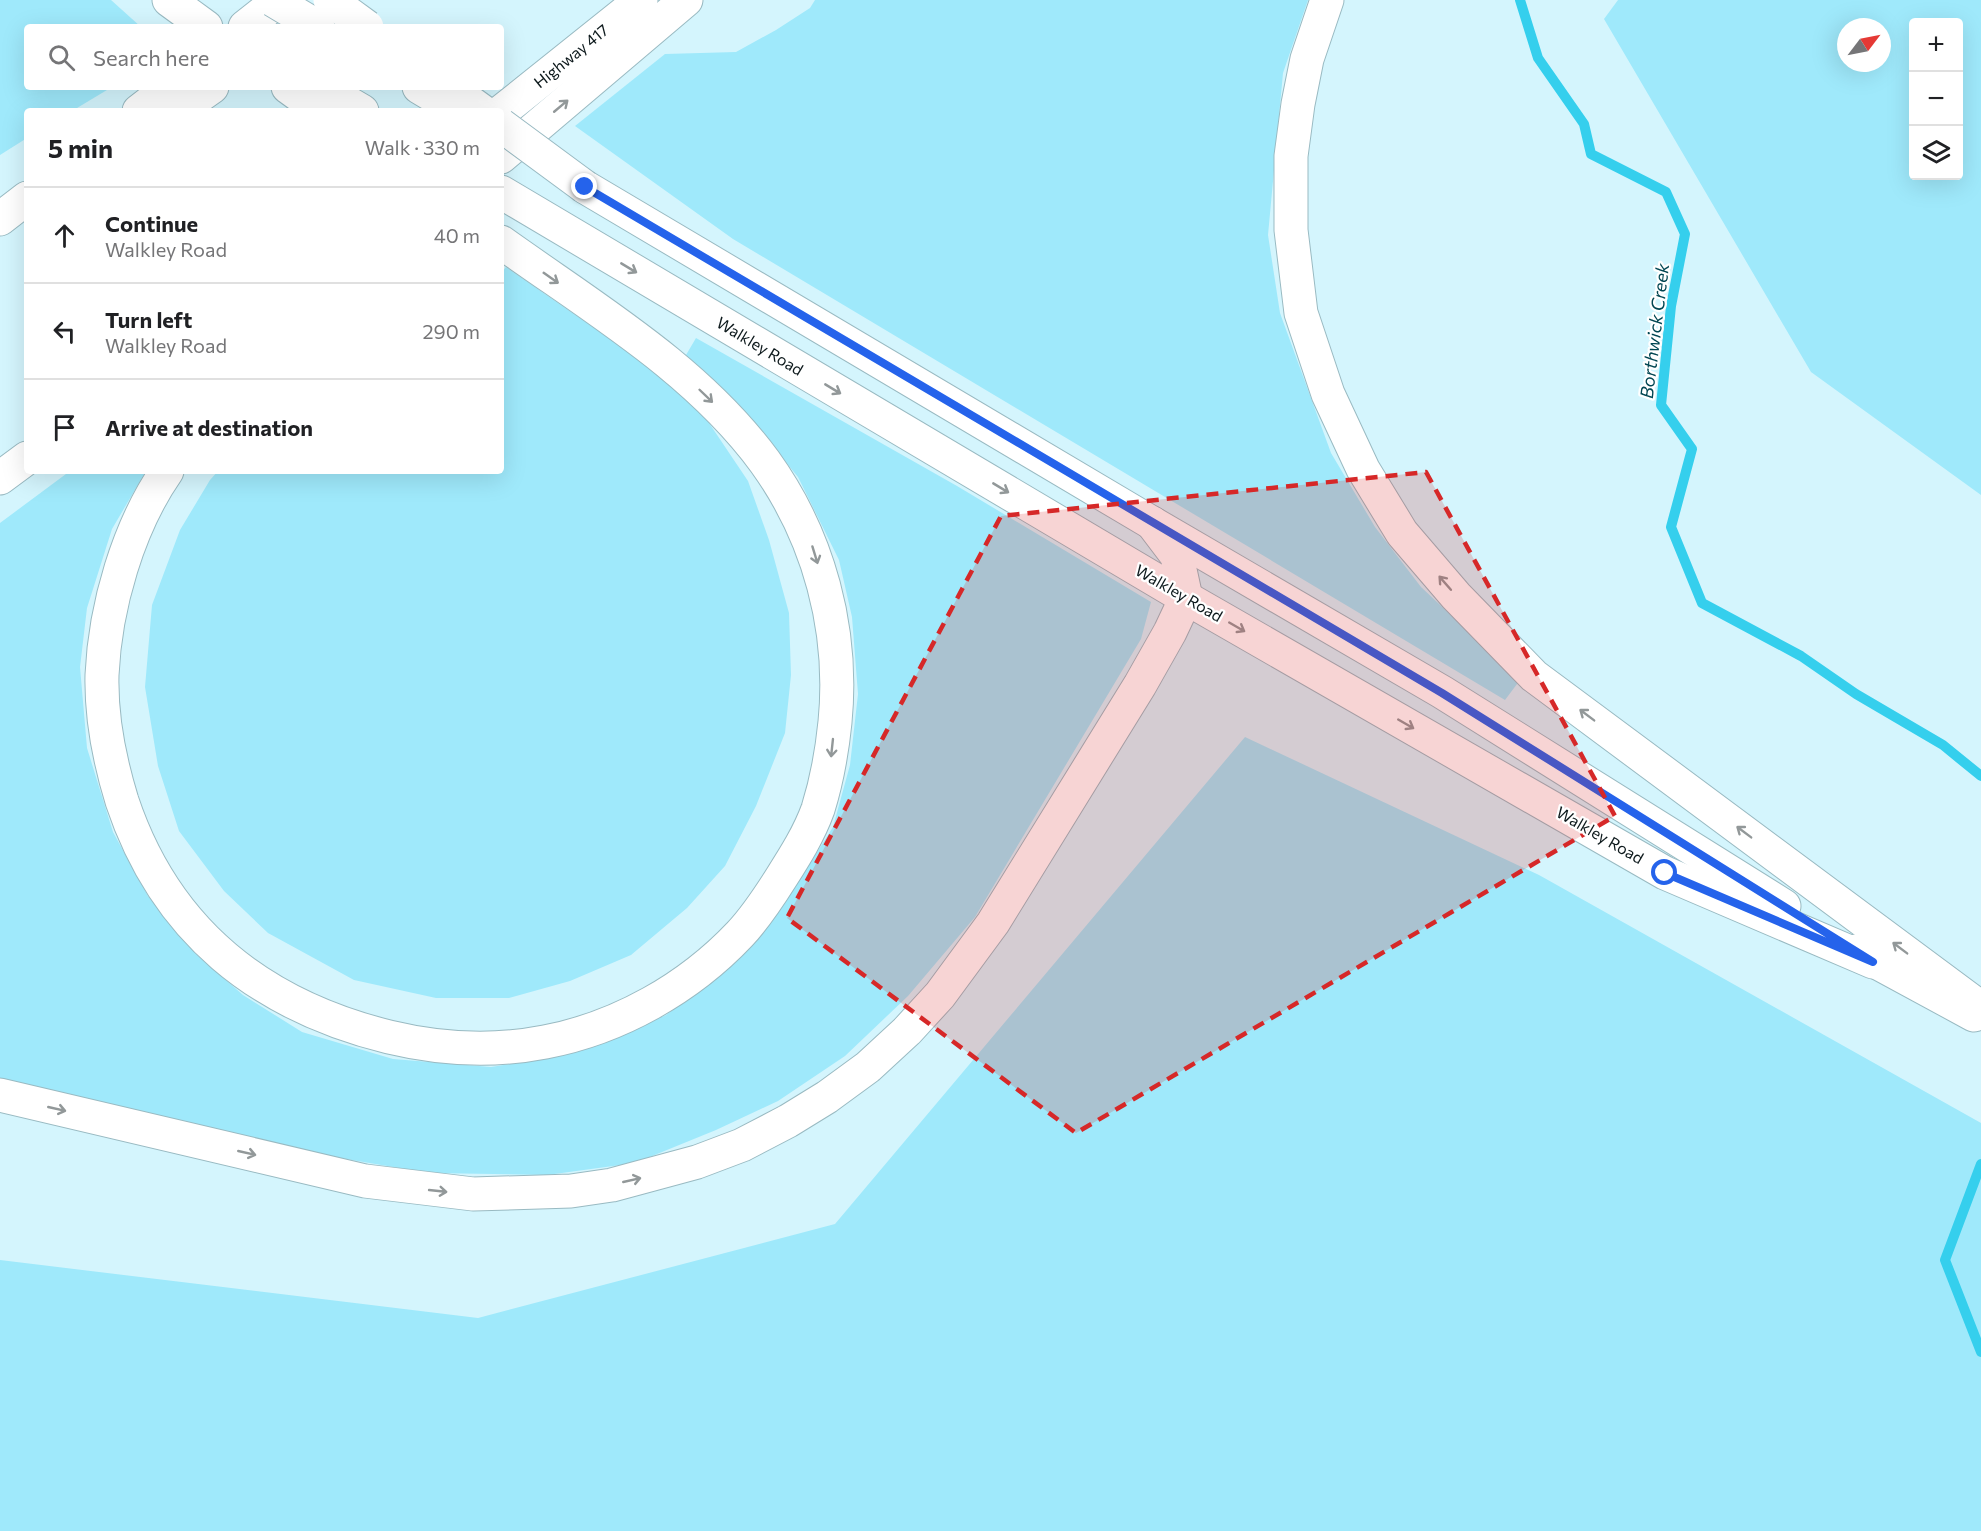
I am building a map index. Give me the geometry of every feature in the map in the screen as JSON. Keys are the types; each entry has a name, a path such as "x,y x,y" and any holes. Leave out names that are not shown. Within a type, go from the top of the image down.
{"main road":[{"path":"170,0 202,24"},
{"path":"170,0 213,24"},
{"path":"273,0 313,24"},
{"path":"249,24 279,0"},
{"path":"299,24 331,0 363,24"},
{"name":"Highway 417","path":"504,110 641,0"},
{"path":"504,154 686,0"},
{"path":"1327,0 1307,59 1291,156 1291,230 1301,313 1328,394 1363,469 1402,533 1456,596 1534,676 1981,1008"},
{"path":"143,108 166,90"},
{"path":"182,108 208,90"},
{"path":"292,90 317,108"},
{"path":"326,90 357,108"},
{"path":"424,90 454,108"},
{"path":"453,90 478,108"},
{"path":"504,127 585,187"},
{"name":"Walkley Road","path":"504,138 1442,693 1873,962"},
{"name":"Walkley Road","path":"504,194 1186,598 1665,873 1873,962 1981,1018"},
{"path":"0,219 24,200"},
{"path":"0,228 24,213"},
{"path":"165,474 133,533 118,579 102,675 105,726 117,784 133,832 152,872 183,914 219,953 259,984 304,1009 355,1029 410,1042 459,1048 501,1047 544,1042 584,1032 627,1016 666,994 705,967 742,932 771,894 798,852 817,811 831,761 837,697 836,652 827,597 813,548 791,504 764,461 726,417 705,395 660,357 504,244"},
{"path":"0,478 24,460"},
{"path":"0,1095 365,1181 473,1194 571,1191 612,1185 697,1162 742,1145 818,1103 868,1067 907,1031 940,995 986,932 1140,685 1186,598 1178,556 1152,523"}],"highlighted area":[{"path":"1426,472 1615,816 1076,1133 787,918 1001,516"}],"shaded area":[{"path":"0,0 111,0 138,24 24,24 24,90 107,90 77,108 24,108 24,140 0,155"},
{"path":"815,0 1308,0 1283,73 1268,235 1280,313 1331,453 1375,527 1421,587 1520,680 1505,700 733,239 575,126 665,54 736,52 810,8"},
{"path":"1618,0 1981,0 1981,495 1811,372 1604,19"},
{"path":"506,267 673,382 703,414 748,481 769,540 789,613 791,675 785,733 756,806 725,866 687,908 631,955 570,981 509,998 436,998 354,980 268,933 224,891 179,831 158,766 145,687 152,605 180,530 215,474 504,474 504,269"},
{"path":"696,338 957,486 1151,602 1141,639 975,917 908,996 845,1056 778,1101 716,1130 635,1163 547,1175 429,1173 328,1156 0,1079 0,523 66,474 144,474 112,529 87,608 80,667 87,748 113,832 148,896 196,954 243,995 302,1032 393,1059 491,1067 549,1058 625,1034 666,1015 719,975 779,912 833,827 850,765 858,694 852,617 839,560 798,477 743,410 686,355"},
{"path":"1245,737 1539,875 1981,1123 1981,1531 0,1531 0,1260 478,1318 835,1224"}],"waterway":[{"name":"Borthwick Creek","path":"1520,0 1538,58 1584,124 1591,154 1666,192 1685,234 1671,306 1661,405 1692,449 1671,527 1702,603 1801,656 1856,694 1943,745 1981,776"},
{"name":"Borthwick Creek","path":"1981,1164 1945,1260 1981,1352"}],"route":[{"path":"585,187 1442,693 1873,962 1665,873"}]}
